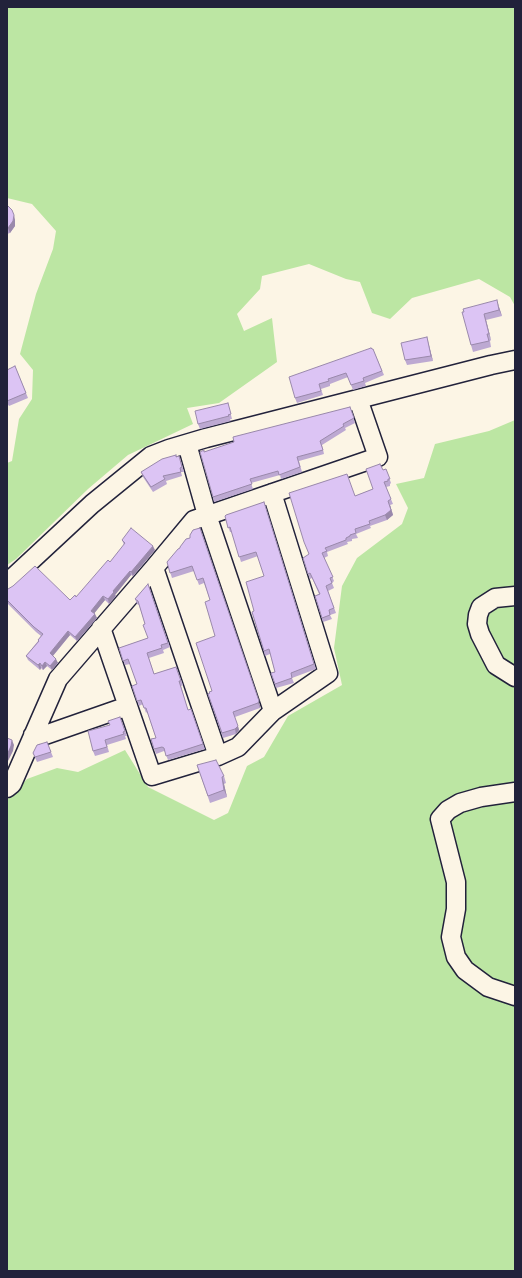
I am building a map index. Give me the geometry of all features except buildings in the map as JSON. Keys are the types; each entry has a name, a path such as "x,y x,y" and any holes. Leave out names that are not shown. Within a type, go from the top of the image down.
{"street":[{"path":"7,583 92,504 151,456 206,438 515,360"},
{"path":"7,788 12,784 58,679 194,520 378,457 358,399"},
{"path":"187,444 207,515 273,711"},
{"path":"101,628 152,776 218,756 238,747 273,711 328,673 272,493"},
{"path":"154,568 218,756"},
{"path":"515,596 495,598 481,607 477,624 480,634 496,665 515,677"},
{"path":"33,735 45,735 128,706"},
{"path":"515,792 481,797 460,803 448,810 440,819 456,882 456,909 450,937 456,957 465,970 488,987 515,996"}],"green space":[{"path":"7,7 515,7 515,306 510,297 479,279 412,298 390,319 372,313 360,282 346,279 309,264 262,276 260,289 237,314 244,331 272,318 277,362 219,403 187,408 193,424 128,455 88,489 16,559 7,565 7,463 12,461 19,419 32,399 33,370 20,354 36,294 53,249 56,231 32,204 7,198"},
{"path":"515,420 515,1271 7,1271 7,800 27,779 57,768 78,772 125,750 148,787 214,820 228,813 247,766 264,757 288,716 342,685 334,648 342,586 357,558 402,524 408,508 396,484 424,478 435,444 489,431"}]}
